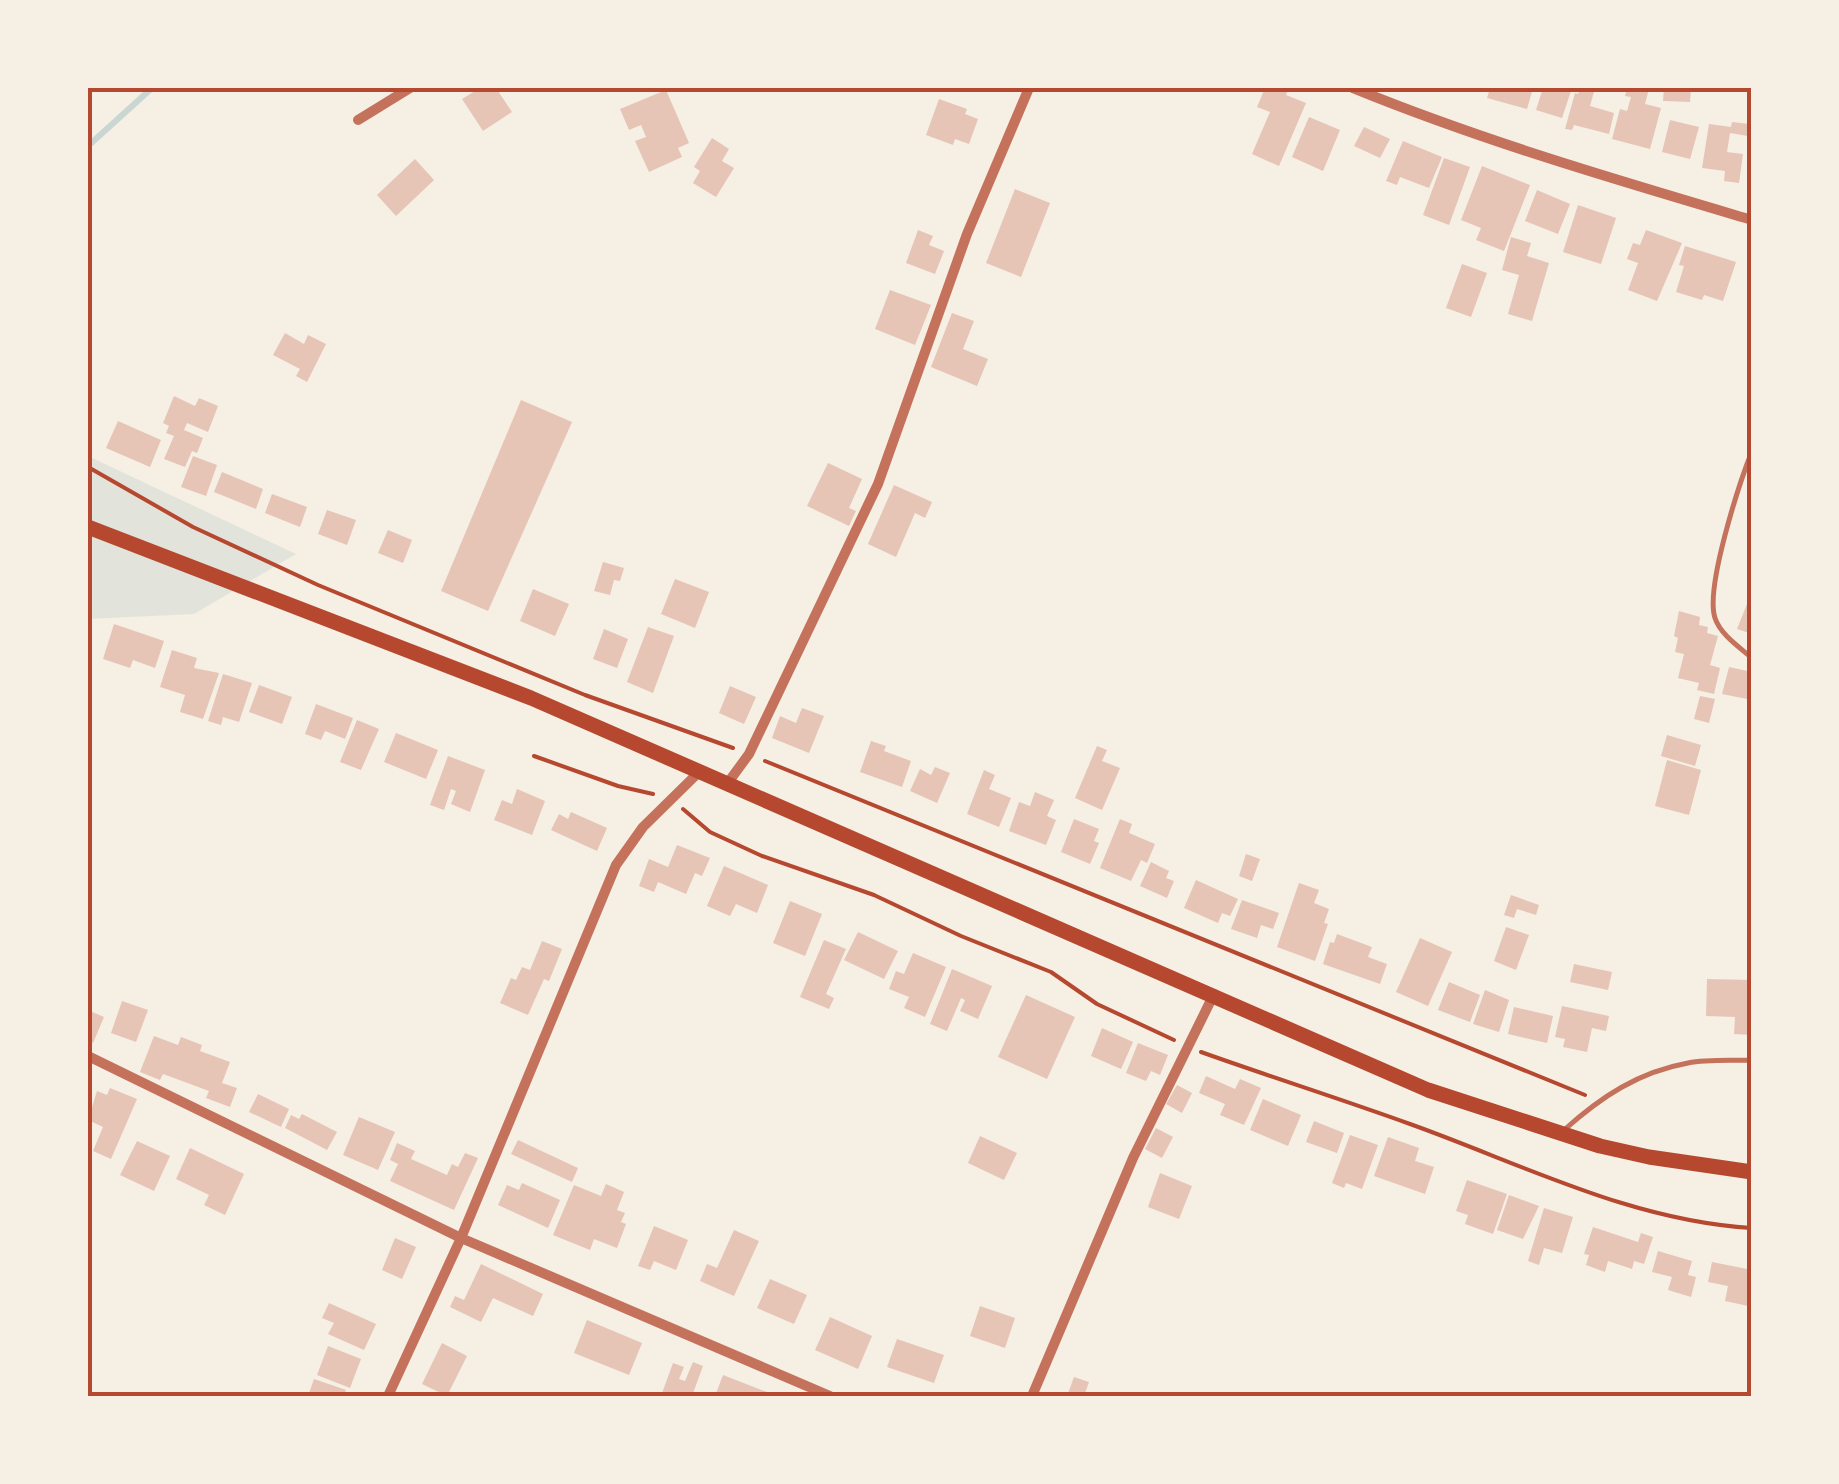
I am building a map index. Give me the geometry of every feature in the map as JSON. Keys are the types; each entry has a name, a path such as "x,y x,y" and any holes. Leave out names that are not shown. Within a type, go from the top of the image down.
{"main road":[{"path":"88,527 531,698 1428,1090 1560,1134 1649,1157 1752,1172"}],"street":[{"path":"358,120 410,88"},
{"path":"726,784 749,754 878,484 967,234 1029,88"},
{"path":"1354,88 1428,118 1590,172 1752,220"},
{"path":"388,1396 461,1238 616,865 644,827 698,774"},
{"path":"1032,1396 1133,1158 1214,994"},
{"path":"88,1056 461,1238 830,1396"}],"lane":[{"path":"1752,452 1712,590 1715,619 1752,658"},
{"path":"1560,1134 1598,1100 1631,1080 1689,1062 1752,1060"}],"path":[{"path":"88,467 193,527 318,585 585,695 749,754 1598,1100"},
{"path":"534,756 618,786 671,799 710,832 762,856 874,895 1051,972 1097,1004 1190,1047 1411,1124 1594,1195 1701,1226 1752,1228"}],"shaded area":[{"path":"88,456 296,554 194,614 88,619"}],"building":[{"path":"480,88 496,88 512,112 483,131 462,99"},
{"path":"1265,88 1289,88 1286,95 1306,103 1279,166 1252,154 1270,112 1257,107"},
{"path":"1490,88 1533,88 1527,109 1487,98"},
{"path":"1543,88 1572,88 1562,118 1536,110"},
{"path":"1580,88 1595,88 1590,106 1614,113 1609,134 1574,125 1572,130 1565,129"},
{"path":"1627,88 1649,89 1645,104 1661,108 1650,149 1612,139 1620,109 1627,111 1631,97 1625,96"},
{"path":"1664,88 1691,88 1690,102 1663,101"},
{"path":"666,90 689,143 678,148 682,157 649,172 635,141 646,137 641,125 629,130 620,109"},
{"path":"939,99 967,109 965,114 978,119 969,144 955,139 953,145 926,135"},
{"path":"1309,117 1340,130 1323,171 1292,157"},
{"path":"1670,120 1699,127 1690,159 1662,152"},
{"path":"1732,122 1749,124 1748,136 1730,133 1727,152 1743,154 1739,183 1724,181 1725,171 1702,168 1709,124 1731,127"},
{"path":"1364,127 1390,139 1380,158 1354,146"},
{"path":"712,138 729,149 722,161 734,168 716,197 693,183 700,171 694,167"},
{"path":"1403,141 1442,157 1429,188 1400,177 1397,185 1386,181"},
{"path":"1444,158 1470,167 1449,225 1423,215"},
{"path":"415,159 434,180 396,216 377,195"},
{"path":"1482,166 1530,185 1504,251 1476,240 1481,228 1461,220"},
{"path":"1015,189 1050,203 1021,277 986,263"},
{"path":"1537,190 1570,204 1558,234 1525,221"},
{"path":"1578,205 1616,218 1601,264 1563,252"},
{"path":"918,230 933,236 929,245 944,251 935,274 906,263"},
{"path":"1646,230 1682,243 1657,301 1628,290 1638,263 1627,259 1633,243 1640,245"},
{"path":"1511,237 1531,243 1527,256 1549,263 1532,321 1508,314 1519,275 1502,270"},
{"path":"1685,246 1736,262 1723,301 1676,292"},
{"path":"1462,264 1487,273 1471,317 1446,308"},
{"path":"890,290 931,305 915,345 875,329"},
{"path":"952,313 974,321 963,349 988,359 977,386 931,367"},
{"path":"285,333 304,344 308,335 326,344 307,382 296,376 300,369 273,355"},
{"path":"174,396 195,406 199,398 218,406 208,432 187,423 184,430 203,438 185,467 164,459 174,436 166,433 169,426 163,423"},
{"path":"521,400 572,422 488,611 441,591"},
{"path":"118,421 161,440 150,467 106,448"},
{"path":"193,456 217,465 206,496 181,487"},
{"path":"828,463 862,479 849,508 856,511 849,526 807,506"},
{"path":"222,472 263,489 256,509 214,492"},
{"path":"894,485 932,502 925,518 915,513 896,557 868,544"},
{"path":"272,494 307,507 300,527 265,513"},
{"path":"327,510 356,520 347,545 318,534"},
{"path":"388,530 412,540 403,563 378,553"},
{"path":"603,562 624,568 620,581 614,580 610,595 594,591"},
{"path":"675,579 709,592 695,628 661,614"},
{"path":"533,589 569,604 555,636 520,621"},
{"path":"1752,594 1752,634 1737,629"},
{"path":"1679,611 1700,617 1699,625 1718,636 1710,665 1720,668 1714,694 1697,690 1699,683 1678,678 1684,654 1675,652"},
{"path":"114,624 164,641 155,668 133,660 130,668 103,659"},
{"path":"648,627 674,636 653,693 627,682"},
{"path":"604,629 628,639 617,668 593,659"},
{"path":"172,650 197,658 194,668 219,673 203,719 180,712 185,695 160,687"},
{"path":"1729,667 1752,672 1752,700 1722,694"},
{"path":"223,674 252,683 239,722 223,717 221,725 208,721"},
{"path":"259,685 292,697 282,724 249,712"},
{"path":"730,686 756,697 744,724 719,713"},
{"path":"1700,696 1715,699 1709,723 1694,719"},
{"path":"316,704 353,718 345,739 325,731 321,740 305,734"},
{"path":"802,708 824,716 809,753 772,738 780,716 796,723"},
{"path":"357,720 379,729 361,770 340,762"},
{"path":"396,733 438,750 426,779 384,762"},
{"path":"1667,735 1701,745 1695,766 1661,756"},
{"path":"871,741 886,746 884,751 911,761 902,787 860,772"},
{"path":"1097,746 1107,750 1102,761 1120,768 1102,810 1075,798"},
{"path":"448,756 485,770 470,812 451,804 456,791 451,789 444,810 430,805"},
{"path":"1667,760 1701,770 1689,815 1655,806"},
{"path":"935,767 950,773 937,803 910,791 920,769 931,775"},
{"path":"984,770 995,775 989,789 1011,798 999,827 967,814"},
{"path":"517,789 545,801 532,835 494,820 502,800 512,804"},
{"path":"1035,792 1054,800 1047,816 1056,820 1046,845 1009,831 1019,802 1030,806"},
{"path":"571,812 607,828 597,851 551,830 559,814 568,819"},
{"path":"1074,819 1099,829 1094,841 1099,843 1090,864 1061,852"},
{"path":"1120,819 1132,824 1129,833 1155,844 1147,863 1141,860 1131,881 1100,868"},
{"path":"677,845 710,858 702,876 695,873 686,894 658,882 654,892 639,886 649,859 668,867"},
{"path":"1246,854 1260,859 1252,881 1239,876"},
{"path":"1151,862 1169,871 1166,878 1174,881 1167,898 1140,886"},
{"path":"724,866 768,885 757,913 736,904 730,916 707,906"},
{"path":"1196,880 1238,899 1230,916 1222,913 1218,923 1184,908"},
{"path":"1299,883 1319,890 1314,903 1329,909 1315,961 1277,947"},
{"path":"1511,895 1539,905 1536,915 1517,909 1514,918 1504,915"},
{"path":"1242,900 1279,913 1273,929 1261,925 1257,938 1231,929"},
{"path":"790,901 822,914 805,956 773,943"},
{"path":"1506,927 1529,935 1516,970 1494,961"},
{"path":"858,932 898,951 884,979 844,960"},
{"path":"1337,934 1372,947 1368,957 1387,964 1380,984 1323,964"},
{"path":"1420,938 1452,952 1428,1006 1396,992"},
{"path":"824,940 846,949 826,994 834,998 829,1009 800,997"},
{"path":"542,941 562,949 549,981 544,979 528,1015 500,1003 511,978 516,980 522,967 530,970"},
{"path":"913,953 946,967 925,1017 904,1008 909,997 889,989 896,971 904,974"},
{"path":"1574,964 1612,972 1608,990 1570,982"},
{"path":"952,969 992,986 978,1019 960,1011 965,1000 961,998 947,1031 930,1024"},
{"path":"1707,979 1752,980 1752,1035 1734,1034 1735,1017 1706,1016"},
{"path":"1449,982 1480,995 1470,1022 1438,1010"},
{"path":"1485,990 1509,1000 1499,1032 1473,1024"},
{"path":"1026,995 1075,1017 1047,1079 998,1057"},
{"path":"122,1001 148,1010 136,1042 111,1033"},
{"path":"1562,1006 1609,1016 1606,1031 1592,1028 1587,1052 1563,1047 1565,1039 1555,1037"},
{"path":"1514,1007 1553,1016 1547,1043 1508,1034"},
{"path":"88,1010 104,1017 93,1043 88,1041"},
{"path":"1102,1028 1133,1042 1121,1069 1091,1056"},
{"path":"154,1036 178,1045 181,1037 202,1045 200,1051 230,1062 222,1083 237,1088 230,1107 206,1098 209,1091 163,1074 160,1080 140,1072"},
{"path":"1138,1043 1168,1055 1160,1075 1151,1071 1146,1081 1126,1073"},
{"path":"1206,1076 1235,1089 1240,1079 1261,1088 1244,1125 1220,1115 1225,1104 1199,1093"},
{"path":"1177,1085 1192,1093 1182,1113 1166,1104"},
{"path":"110,1088 137,1099 111,1159 93,1151 103,1127 88,1120 97,1091 107,1095"},
{"path":"258,1094 289,1109 281,1127 249,1112"},
{"path":"1263,1099 1301,1115 1288,1146 1250,1130"},
{"path":"302,1114 337,1132 327,1150 285,1128 291,1115 299,1119"},
{"path":"359,1117 395,1132 378,1170 343,1155"},
{"path":"1314,1121 1344,1133 1337,1153 1306,1142"},
{"path":"1156,1128 1173,1137 1162,1158 1145,1149"},
{"path":"1350,1135 1378,1145 1362,1189 1332,1183"},
{"path":"980,1136 1017,1153 1004,1180 968,1163"},
{"path":"1388,1137 1419,1148 1415,1161 1434,1167 1425,1194 1374,1176"},
{"path":"518,1140 578,1168 572,1182 511,1154"},
{"path":"137,1141 170,1156 154,1191 120,1175"},
{"path":"397,1143 415,1151 411,1159 447,1175 452,1164 458,1167 465,1153 478,1158 454,1210 390,1181 398,1164 390,1160"},
{"path":"190,1148 244,1174 225,1215 204,1205 209,1195 176,1179"},
{"path":"1160,1173 1192,1186 1179,1219 1148,1207"},
{"path":"1467,1180 1507,1194 1493,1234 1465,1224 1468,1215 1456,1211"},
{"path":"522,1183 560,1200 548,1228 498,1205 507,1185 519,1190"},
{"path":"606,1184 624,1192 617,1210 625,1213 621,1222 626,1224 617,1248 594,1239 590,1250 553,1235 574,1185 601,1196"},
{"path":"1509,1195 1539,1206 1523,1239 1497,1230"},
{"path":"1544,1208 1573,1217 1562,1253 1544,1248 1539,1265 1528,1261"},
{"path":"654,1226 688,1240 676,1270 654,1261 650,1270 638,1266"},
{"path":"1593,1227 1638,1242 1641,1233 1653,1237 1644,1264 1634,1261 1632,1269 1608,1261 1605,1272 1586,1265 1589,1255 1584,1254"},
{"path":"734,1230 759,1241 734,1296 700,1281 707,1264 717,1268"},
{"path":"395,1238 416,1247 402,1279 382,1270"},
{"path":"1658,1251 1692,1261 1688,1275 1696,1277 1691,1297 1668,1290 1672,1277 1652,1272"},
{"path":"1712,1262 1752,1270 1748,1306 1725,1301 1728,1286 1708,1282"},
{"path":"481,1264 543,1294 533,1316 493,1298 481,1322 450,1307 455,1296 464,1300"},
{"path":"770,1279 807,1295 794,1324 757,1308"},
{"path":"329,1303 376,1324 364,1350 328,1334 334,1323 322,1318"},
{"path":"980,1306 1015,1318 1005,1348 970,1336"},
{"path":"830,1317 872,1336 858,1369 815,1350"},
{"path":"587,1320 642,1343 629,1375 574,1353"},
{"path":"897,1339 944,1355 934,1383 887,1367"},
{"path":"442,1343 467,1356 447,1396 422,1384"},
{"path":"328,1346 361,1359 350,1388 317,1375"},
{"path":"693,1362 703,1366 692,1396 661,1396 673,1363 684,1367 679,1379 685,1381"},
{"path":"723,1375 772,1394 715,1396"},
{"path":"1074,1377 1089,1382 1084,1396 1067,1396"},
{"path":"314,1379 346,1390 344,1396 308,1396"}],"waterway":[{"path":"88,146 152,88"}]}
